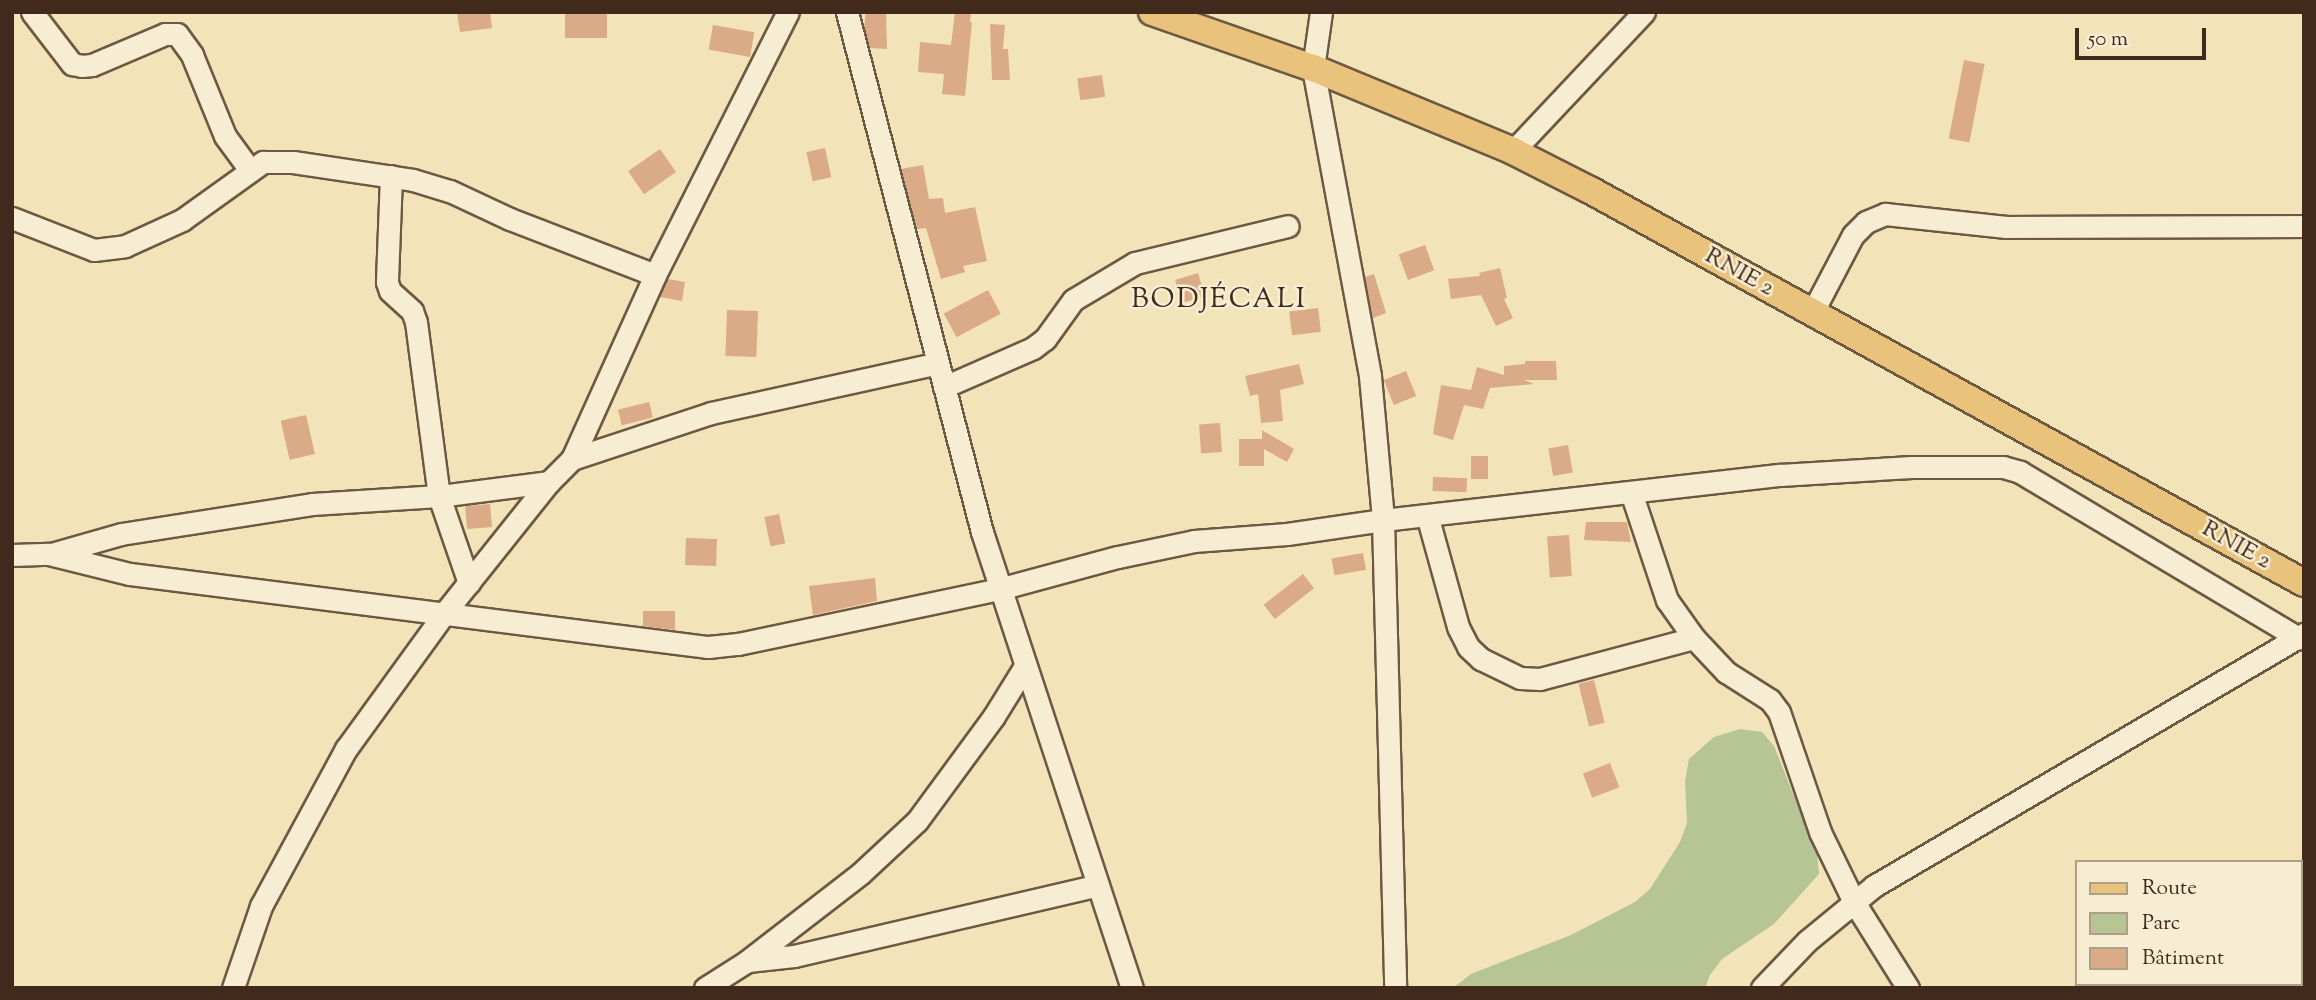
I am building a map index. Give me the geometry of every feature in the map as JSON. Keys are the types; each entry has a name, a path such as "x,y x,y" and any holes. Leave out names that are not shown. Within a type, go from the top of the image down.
{"main road":[{"name":"RNIE 2","path":"1152,12 1313,68 1513,151 1590,190 2304,583"}],"street":[{"path":"32,12 72,64 82,66 93,65 165,34 177,34 192,55 225,136 250,170"},
{"path":"233,988 261,906 346,750 446,611 550,482 572,459 655,275 788,12"},
{"path":"847,12 999,589 1132,988"},
{"path":"1321,12 1313,68 1370,376 1383,520 1395,988"},
{"path":"1513,151 1644,12"},
{"path":"12,218 94,250 125,246 182,220 263,162 293,162 391,176 450,191 510,219 655,275"},
{"path":"391,176 387,282 390,291 412,311 416,321 439,496 469,583"},
{"path":"1812,313 1853,234 1866,222 1885,214 2006,227 2304,226"},
{"path":"944,387 1033,348 1045,339 1073,300 1135,263 1288,226"},
{"path":"572,459 711,413 938,363"},
{"path":"49,554 130,574 446,611 708,647 738,644 999,589 1118,557 1194,541 1287,534 1383,520 1780,475 1912,467 2003,467 2020,472 2302,636 1885,879 1807,941 1762,988"},
{"path":"12,555 49,554 121,534 312,504 439,496 550,482"},
{"path":"1631,492 1667,600 1694,638 1726,672 1770,699 1779,712 1820,832 1854,902 1908,988"},
{"path":"1427,515 1458,627 1468,647 1481,659 1520,678 1540,679 1694,638"},
{"path":"121,534 130,574"},
{"path":"705,988 746,962 862,873 917,821 994,716 1025,666"},
{"path":"746,962 794,956 1098,885"}],"green space":[{"path":"1740,729 1762,732 1774,746 1817,854 1819,874 1774,924 1722,959 1710,975 1705,988 1453,988 1471,974 1571,935 1635,902 1650,889 1680,842 1687,823 1685,781 1689,759 1714,737"}],"building":[{"path":"457,12 490,12 492,28 460,32"},
{"path":"565,12 607,12 607,38 565,38"},
{"path":"866,12 886,12 887,49 870,48 864,27"},
{"path":"955,12 971,13 965,96 942,94 944,74 918,72 920,42 951,45"},
{"path":"990,24 1005,25 1003,49 1008,49 1010,80 992,80"},
{"path":"713,25 754,32 750,57 709,50"},
{"path":"1964,60 1985,64 1969,143 1949,139"},
{"path":"1102,75 1105,97 1080,100 1077,78"},
{"path":"825,148 831,177 813,181 806,152"},
{"path":"660,149 676,172 644,194 628,171"},
{"path":"923,165 929,199 943,198 945,213 975,207 987,261 963,266 965,272 941,279 926,228 917,229 901,169"},
{"path":"1425,245 1434,270 1408,280 1399,255"},
{"path":"1500,268 1507,298 1504,299 1513,318 1496,326 1481,295 1451,299 1448,279 1480,276 1479,273"},
{"path":"1198,273 1205,296 1182,303 1175,280"},
{"path":"1374,274 1386,313 1373,318 1365,277"},
{"path":"668,279 685,282 682,301 660,297"},
{"path":"988,290 1001,314 957,337 944,313"},
{"path":"1318,308 1321,332 1292,335 1289,312"},
{"path":"727,310 758,311 756,357 725,356"},
{"path":"1525,361 1556,361 1557,380 1524,380 1534,384 1490,388 1483,409 1464,405 1453,440 1433,434 1441,385 1471,390 1477,367 1504,375 1504,366 1525,364"},
{"path":"1299,364 1304,384 1280,390 1283,421 1261,423 1258,394 1250,396 1245,376"},
{"path":"1406,371 1416,396 1394,405 1384,380"},
{"path":"649,402 653,418 622,425 618,410"},
{"path":"306,415 315,454 290,460 281,421"},
{"path":"1220,423 1222,452 1201,453 1199,424"},
{"path":"1262,430 1294,449 1287,462 1264,449 1264,466 1239,466 1239,439 1262,439"},
{"path":"1568,445 1573,473 1553,476 1548,448"},
{"path":"1471,456 1488,456 1488,479 1471,479"},
{"path":"1433,477 1467,478 1466,492 1433,491"},
{"path":"490,504 492,527 467,529 465,506"},
{"path":"779,514 785,543 771,546 764,517"},
{"path":"1586,522 1627,522 1631,542 1584,540"},
{"path":"1569,535 1572,576 1550,577 1547,537"},
{"path":"686,538 717,539 716,566 685,565"},
{"path":"1363,553 1366,570 1334,575 1331,559"},
{"path":"1303,574 1314,588 1275,619 1264,605"},
{"path":"875,578 877,601 813,615 809,586"},
{"path":"643,611 675,611 675,630 643,626"},
{"path":"1594,680 1605,723 1589,727 1578,684"},
{"path":"1610,763 1619,787 1592,798 1583,773"}],"district":[{"name":"BODJÉCALI","path":"1219,300"}]}
